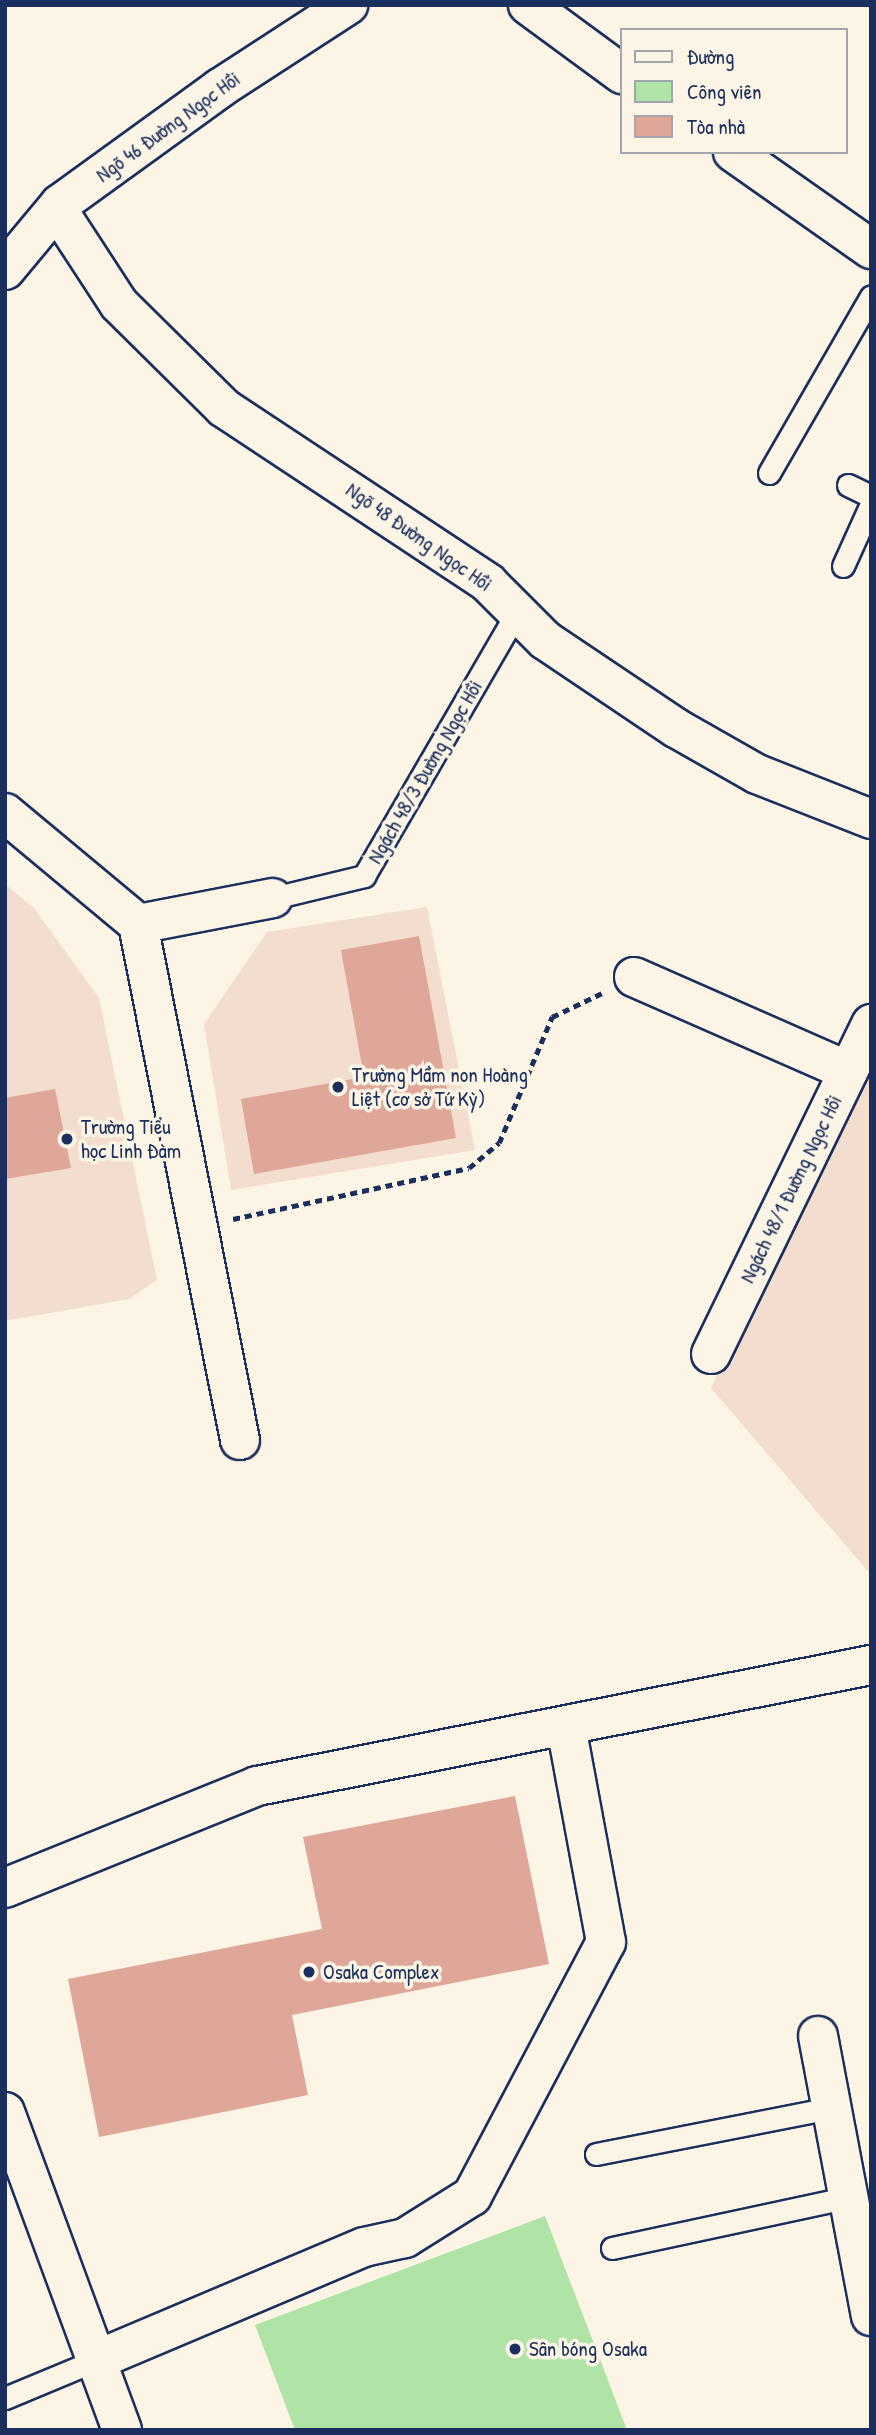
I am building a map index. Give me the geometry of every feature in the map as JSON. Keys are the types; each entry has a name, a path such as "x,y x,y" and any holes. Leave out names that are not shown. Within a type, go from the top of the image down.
{"street":[{"path":"528,5 620,73"},
{"name":"Ngõ 46 Đường Ngọc Hồi","path":"5,270 57,209 220,88 338,8"},
{"path":"736,154 871,249"},
{"name":"Ngõ 48 Đường Ngọc Hồi","path":"57,209 119,304 223,408 488,583 545,640 676,728 757,774 871,819"},
{"path":"5,813 138,924 240,1440"},
{"name":"Ngách 48/3 Đường Ngọc Hồi","path":"138,924 273,898"},
{"path":"634,976 848,1071"},
{"name":"Ngách 48/1 Đường Ngọc Hồi","path":"711,1354 871,1024"},
{"path":"5,1888 257,1786 871,1665"},
{"path":"94,2361 364,2247 405,2238 472,2196 606,1942 566,1727"},
{"path":"818,2036 831,2108 857,2207 871,2316"},
{"path":"5,2112 121,2430"}],"lane":[{"path":"769,473 871,296"},
{"path":"848,485 871,496"},
{"path":"843,566 871,504"},
{"name":"Ngách 48/3 Đường Ngọc Hồi","path":"273,898 364,876 517,612"},
{"path":"596,2154 831,2108"},
{"path":"612,2248 857,2207"},
{"path":"5,2398 94,2361"}],"path":[{"path":"197,1226 469,1168 499,1143 552,1017 634,976"}],"shaded area":[{"name":"Trường Tiểu học Linh Đàm","path":"5,884 34,908 99,998 157,1280 129,1299 5,1321"},
{"name":"Trường Mầm non Hoàng Liệt (cơ sở Tứ Kỳ)","path":"427,907 475,1150 231,1190 204,1024 267,932"},
{"path":"871,1055 871,1575 711,1388"}],"green space":[{"path":"545,2216 627,2430 295,2430 255,2325"}],"building":[{"path":"419,936 456,1138 254,1174 241,1099 364,1077 341,950"},
{"path":"55,1089 71,1168 5,1179 5,1098"},
{"name":"Osaka Complex","path":"515,1796 549,1964 292,2015 308,2095 99,2137 68,1979 322,1929 303,1837"}],"place":[{"name":"Trường Mầm non Hoàng Liệt (cơ sở Tứ Kỳ)","path":"338,1087"},
{"name":"Trường Tiểu học Linh Đàm","path":"67,1139"},
{"name":"Osaka Complex","path":"309,1972"},
{"name":"Sân bóng Osaka","path":"515,2349"}]}
